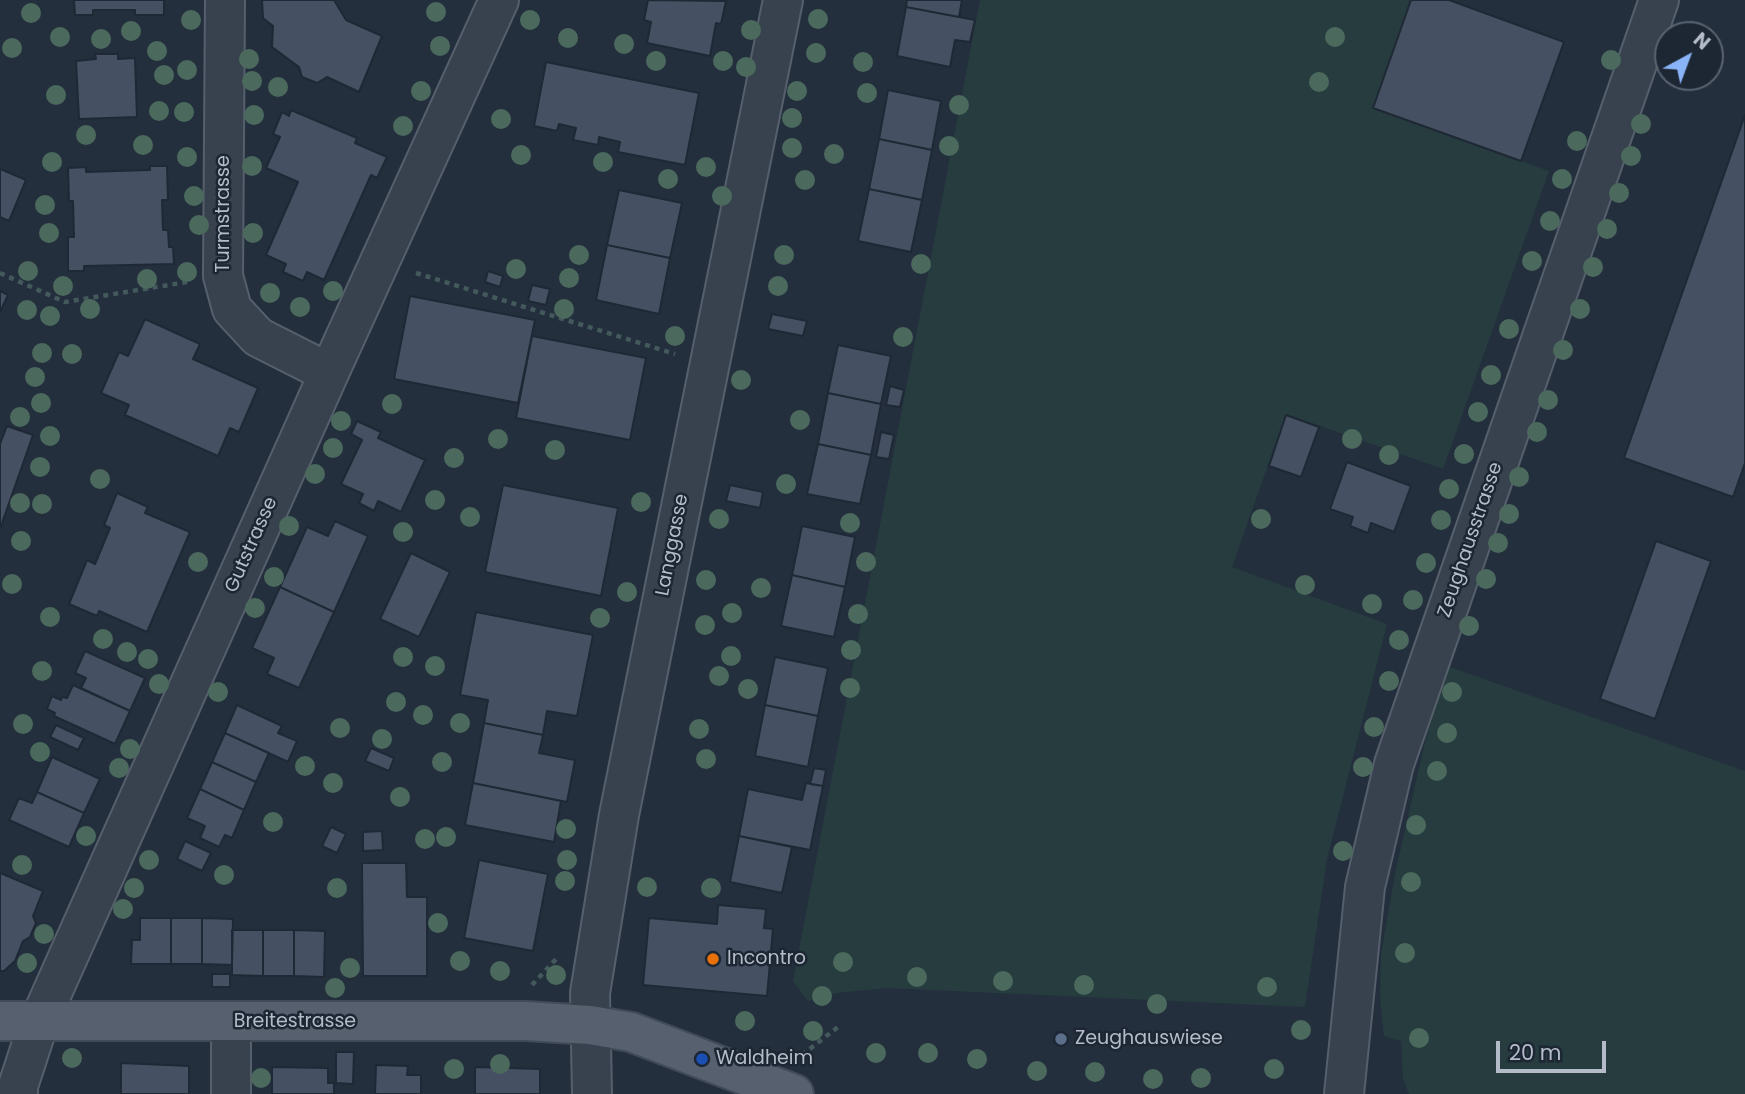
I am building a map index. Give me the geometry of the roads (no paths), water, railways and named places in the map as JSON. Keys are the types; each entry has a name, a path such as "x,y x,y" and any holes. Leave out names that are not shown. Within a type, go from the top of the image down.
{"main road":[{"name":"Breitestrasse","path":"0,1021 526,1021 590,1025 631,1032 794,1094"}],"street":[{"name":"Turmstrasse","path":"225,0 223,276 232,309 258,337 329,373"},
{"name":"Gutstrasse","path":"18,1094 18,1086 39,1022 499,0"},
{"name":"Langgasse","path":"592,1094 590,993 619,815 783,0"},
{"name":"Zeughausstrasse","path":"1344,1094 1366,887 1394,764 1659,0"},
{"path":"230,1094 231,1022"}],"place":[{"name":"Incontro","path":"713,959"},
{"name":"Zeughauswiese","path":"1061,1039"},
{"name":"Waldheim","path":"702,1059"}]}
